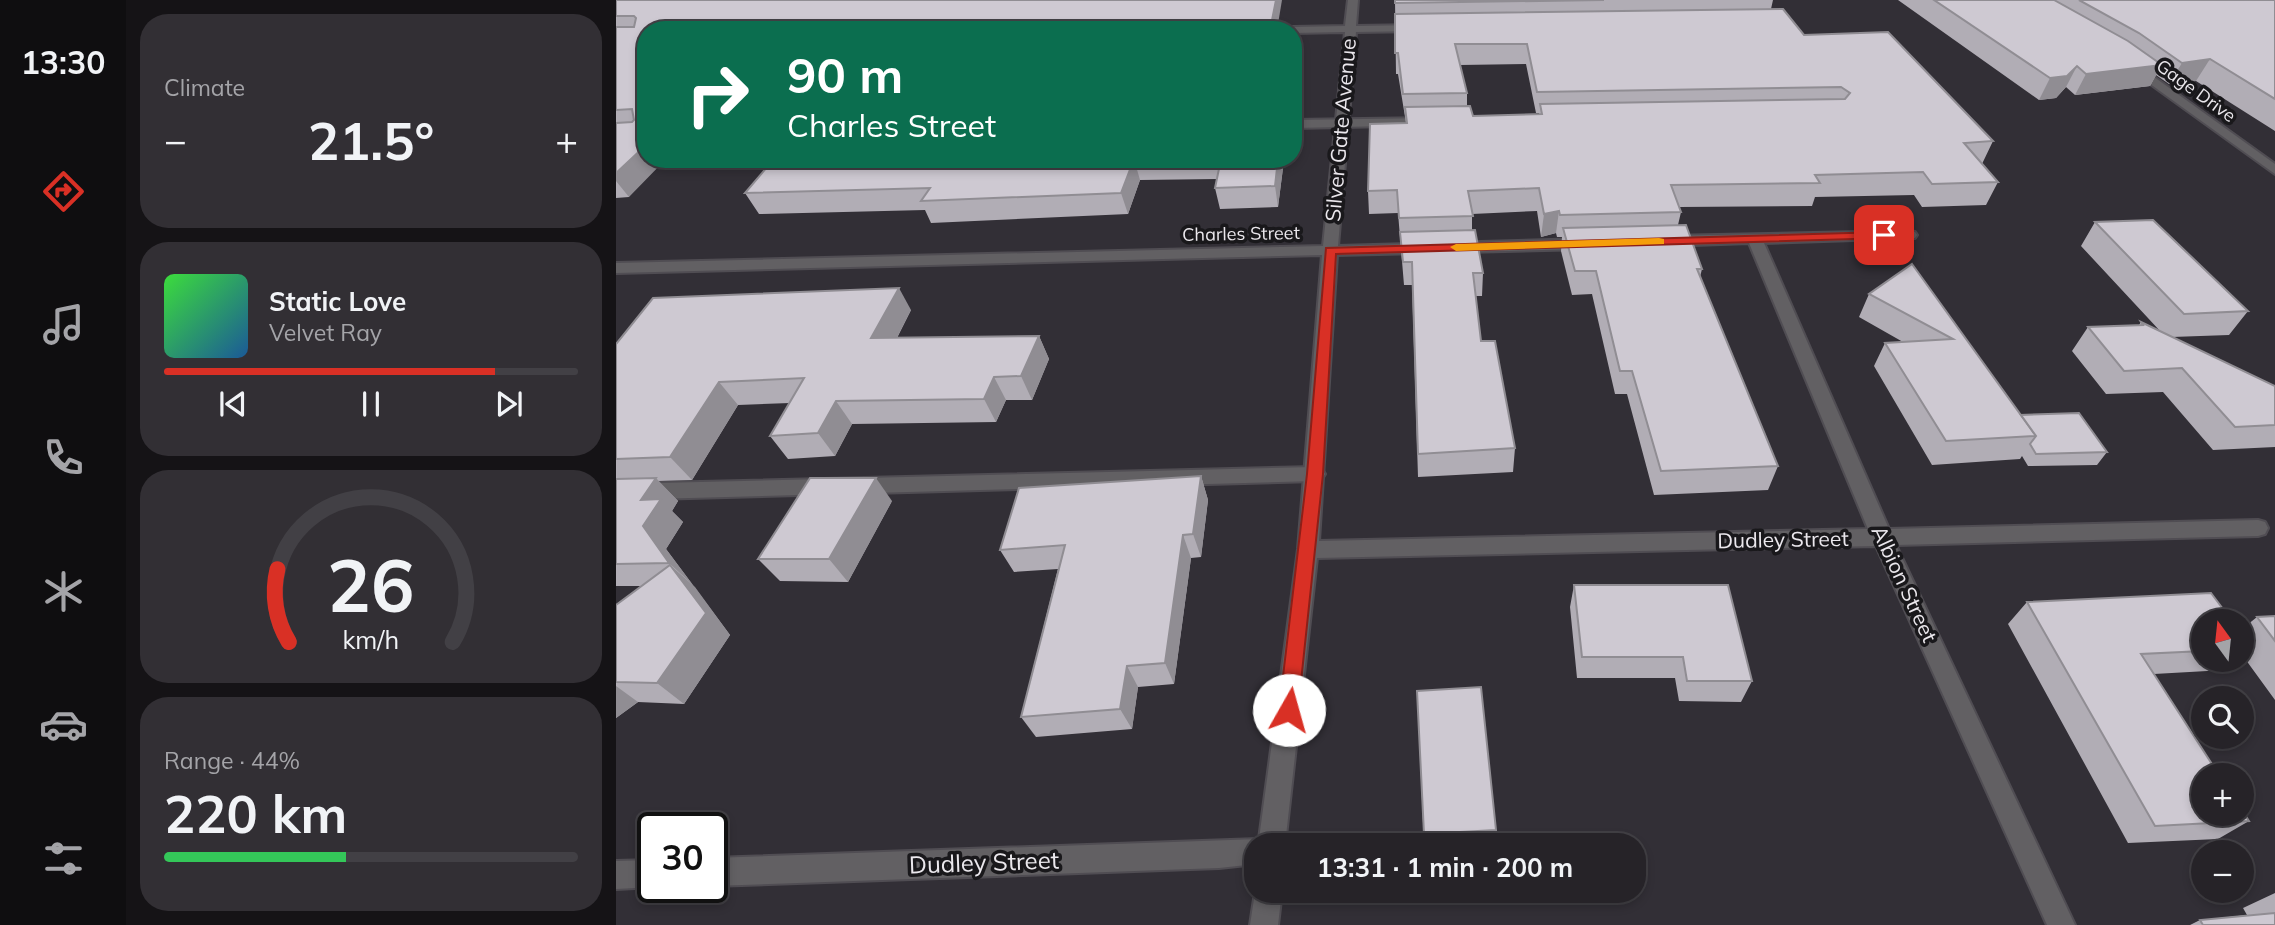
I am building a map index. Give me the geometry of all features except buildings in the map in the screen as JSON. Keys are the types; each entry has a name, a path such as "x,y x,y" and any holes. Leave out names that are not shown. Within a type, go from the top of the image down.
{"street":[{"name":"Silver Gate Avenue","path":"1273,833 1308,549 1330,251 1353,0"},
{"path":"1302,30 1433,28"},
{"name":"Gage Drive","path":"2122,58 2275,170"},
{"path":"1302,124 1451,122"},
{"path":"1657,242 1910,235"},
{"name":"Albion Street","path":"1755,239 1882,537 2061,925"},
{"name":"Charles Street","path":"616,268 1601,243"},
{"path":"616,492 1315,474"},
{"name":"Dudley Street","path":"1308,549 2258,528"},
{"name":"Dudley Street","path":"728,871 1205,856 1244,852"},
{"path":"616,875 637,874"},
{"path":"1264,925 1267,903"}],"slow traffic":[{"path":"1456,247 1659,242"}],"route":[{"path":"1289,710 1315,474 1330,251 1884,235"}]}
